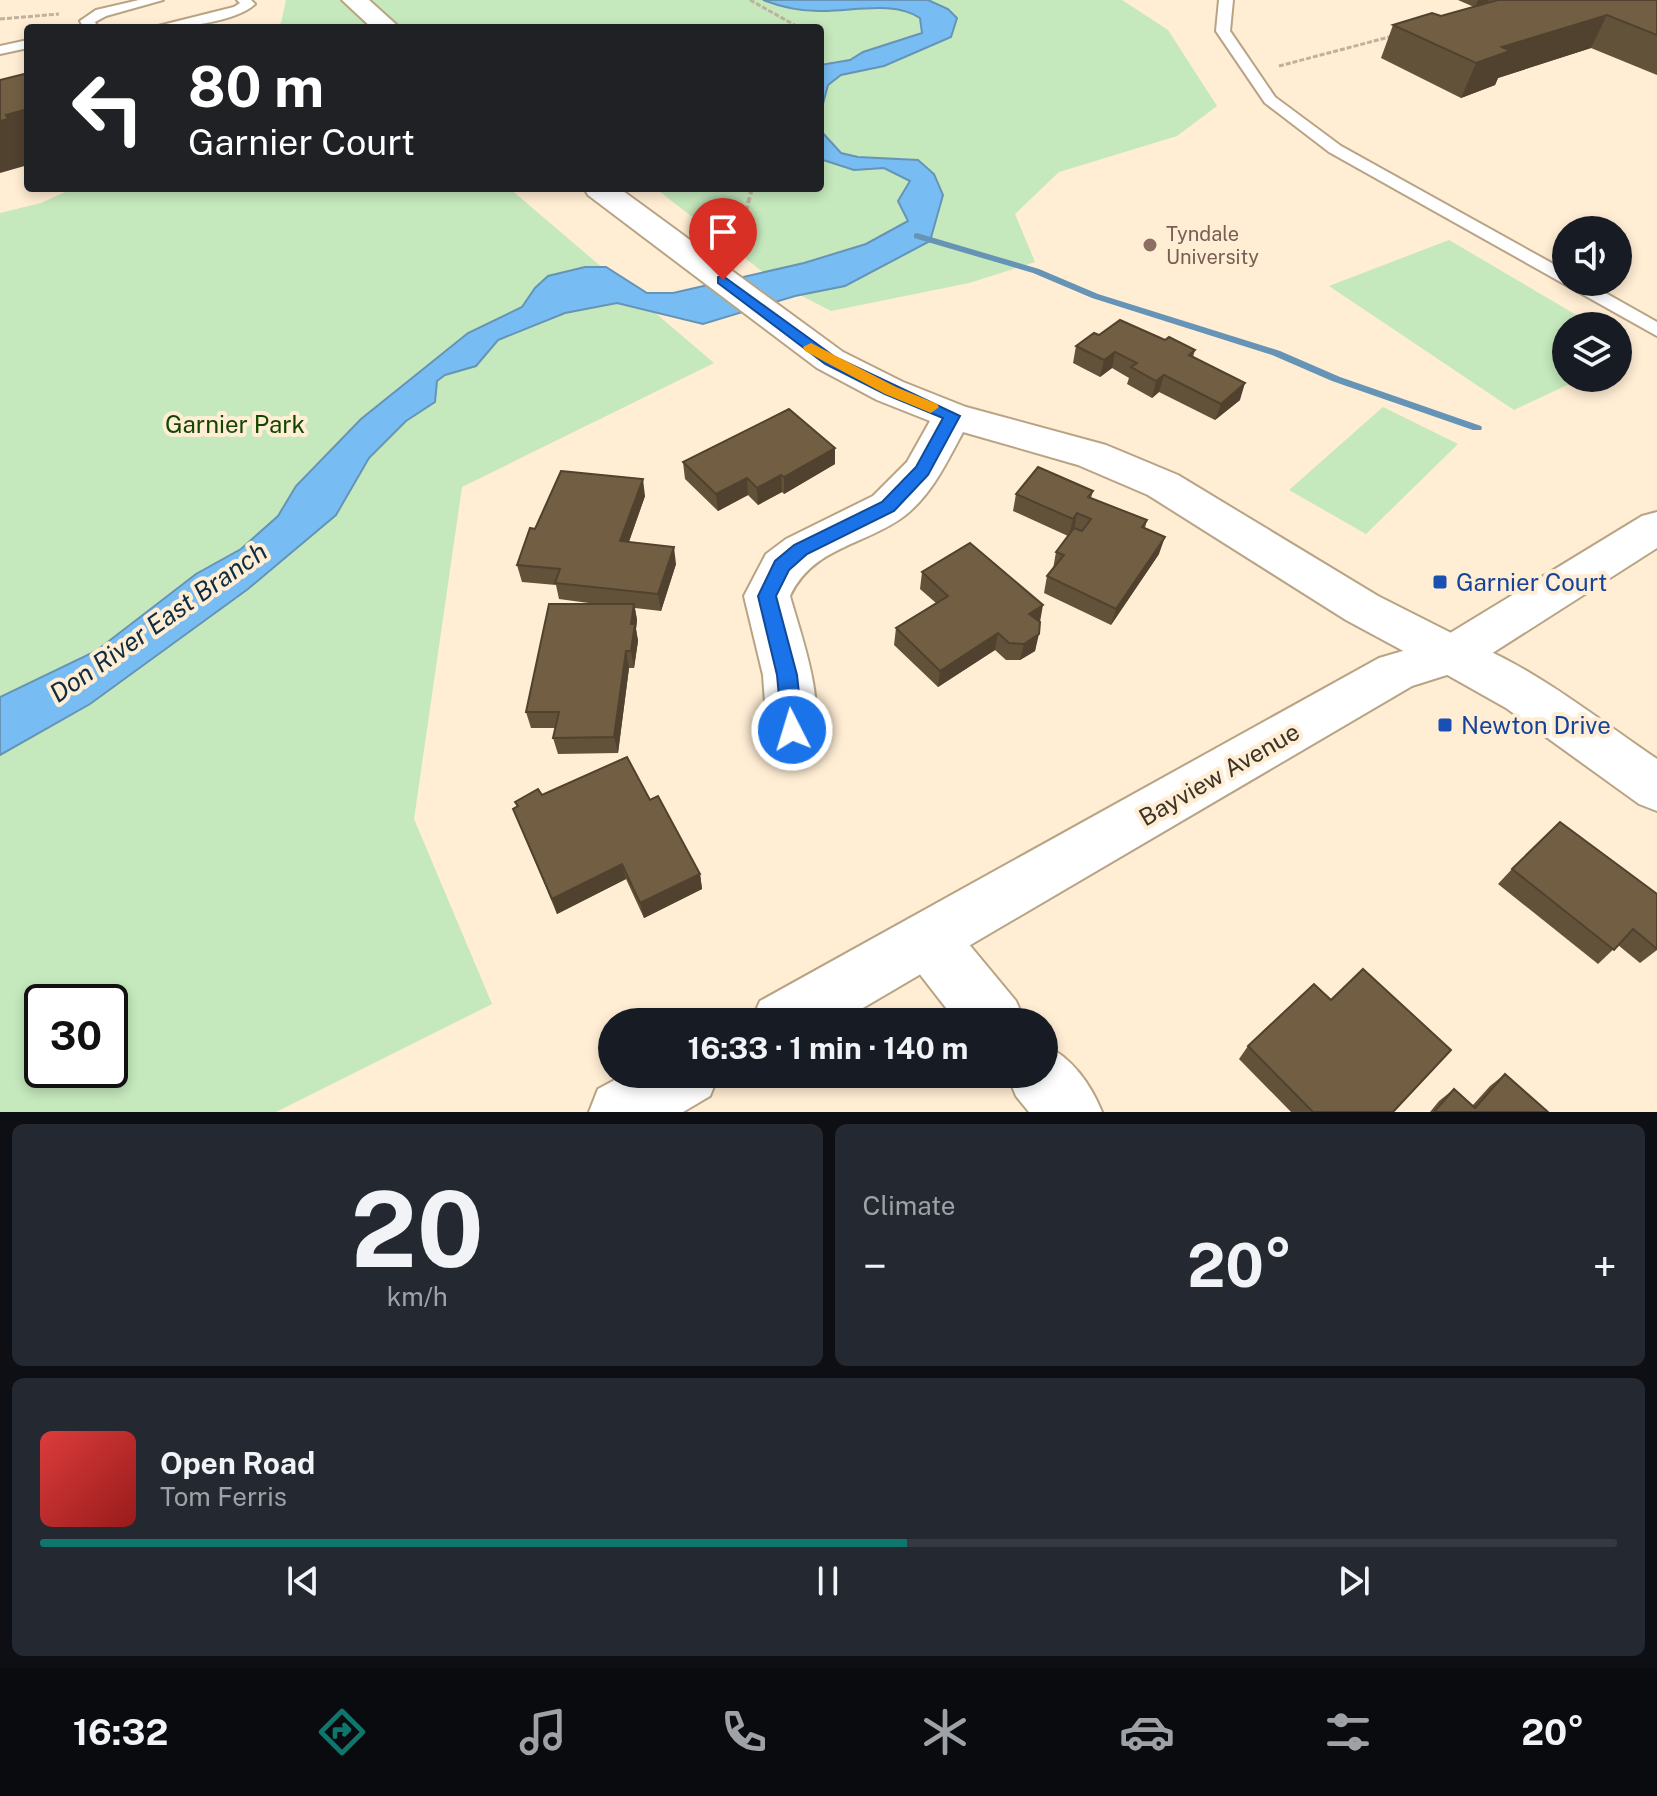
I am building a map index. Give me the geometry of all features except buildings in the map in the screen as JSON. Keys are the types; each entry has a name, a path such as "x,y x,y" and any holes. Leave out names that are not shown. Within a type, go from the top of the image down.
{"street":[{"path":"354,0 382,24"},
{"path":"604,192 830,360 890,391 952,416 1092,455 1163,485 1362,608 1523,694 1657,788"},
{"path":"792,730 787,675 767,596 782,566 801,550 888,506 922,471 952,416"},
{"name":"Bayview Avenue","path":"806,1008 1396,672 1452,655 1657,527"},
{"path":"928,939 984,1008"},
{"path":"621,1112 663,1088"},
{"path":"1050,1088 1070,1112"}],"lane":[{"path":"89,24 87,21 101,13 156,0"},
{"path":"175,24 238,10 248,4 244,0"},
{"path":"1226,0 1223,31 1270,100 1335,149 1552,271"},
{"path":"0,50 24,45"},
{"path":"1597,296 1657,330"}],"path":[{"path":"750,0 793,24"},
{"path":"0,19 73,13"},
{"path":"1251,72 1397,35"},
{"path":"644,221 671,215 743,223 751,192"}],"green space":[{"path":"286,0 1122,0 1168,30 1217,106 1177,136 1059,172 1015,214 1035,262 969,283 831,311 777,283 660,192 824,192 824,24 281,23"},
{"name":"Garnier Park","path":"65,192 514,192 714,363 462,487 414,819 492,1004 276,1112 0,1112 0,213 41,203"},
{"path":"1449,240 1571,312 1552,312 1552,392 1514,410 1329,286"},
{"path":"1383,407 1458,444 1366,534 1289,490"}],"water":[{"path":"763,0 928,0 948,9 957,18 951,37 884,66 841,75 828,85 824,100 824,64 850,60 863,52 922,33 920,18 897,9 812,11"},
{"name":"Don River East Branch","path":"824,134 841,153 858,157 918,160 934,174 943,195 930,241 845,286 795,296 703,324 617,303 565,313 498,340 476,366 445,375 437,381 435,402 406,421 369,458 336,515 248,589 90,704 0,755 0,697 96,651 196,574 241,549 278,516 296,486 361,419 468,333 522,307 548,276 585,267 606,267 647,293 673,293 804,263 866,244 908,221 898,201 910,181 884,168 854,170 824,160"}],"waterway":[{"path":"917,236 1036,271 1095,296 1276,353 1336,379 1477,428"}],"slow traffic":[{"path":"811,347 890,391 931,407"}],"place":[{"name":"Tyndale University","path":"1150,245"},
{"name":"Garnier Court","path":"1440,582"},
{"name":"Newton Drive","path":"1445,725"}],"route":[{"path":"723,280 830,360 890,391 952,416 922,471 904,492 888,506 858,523 801,550 782,566 767,596 787,675 792,730"}]}
